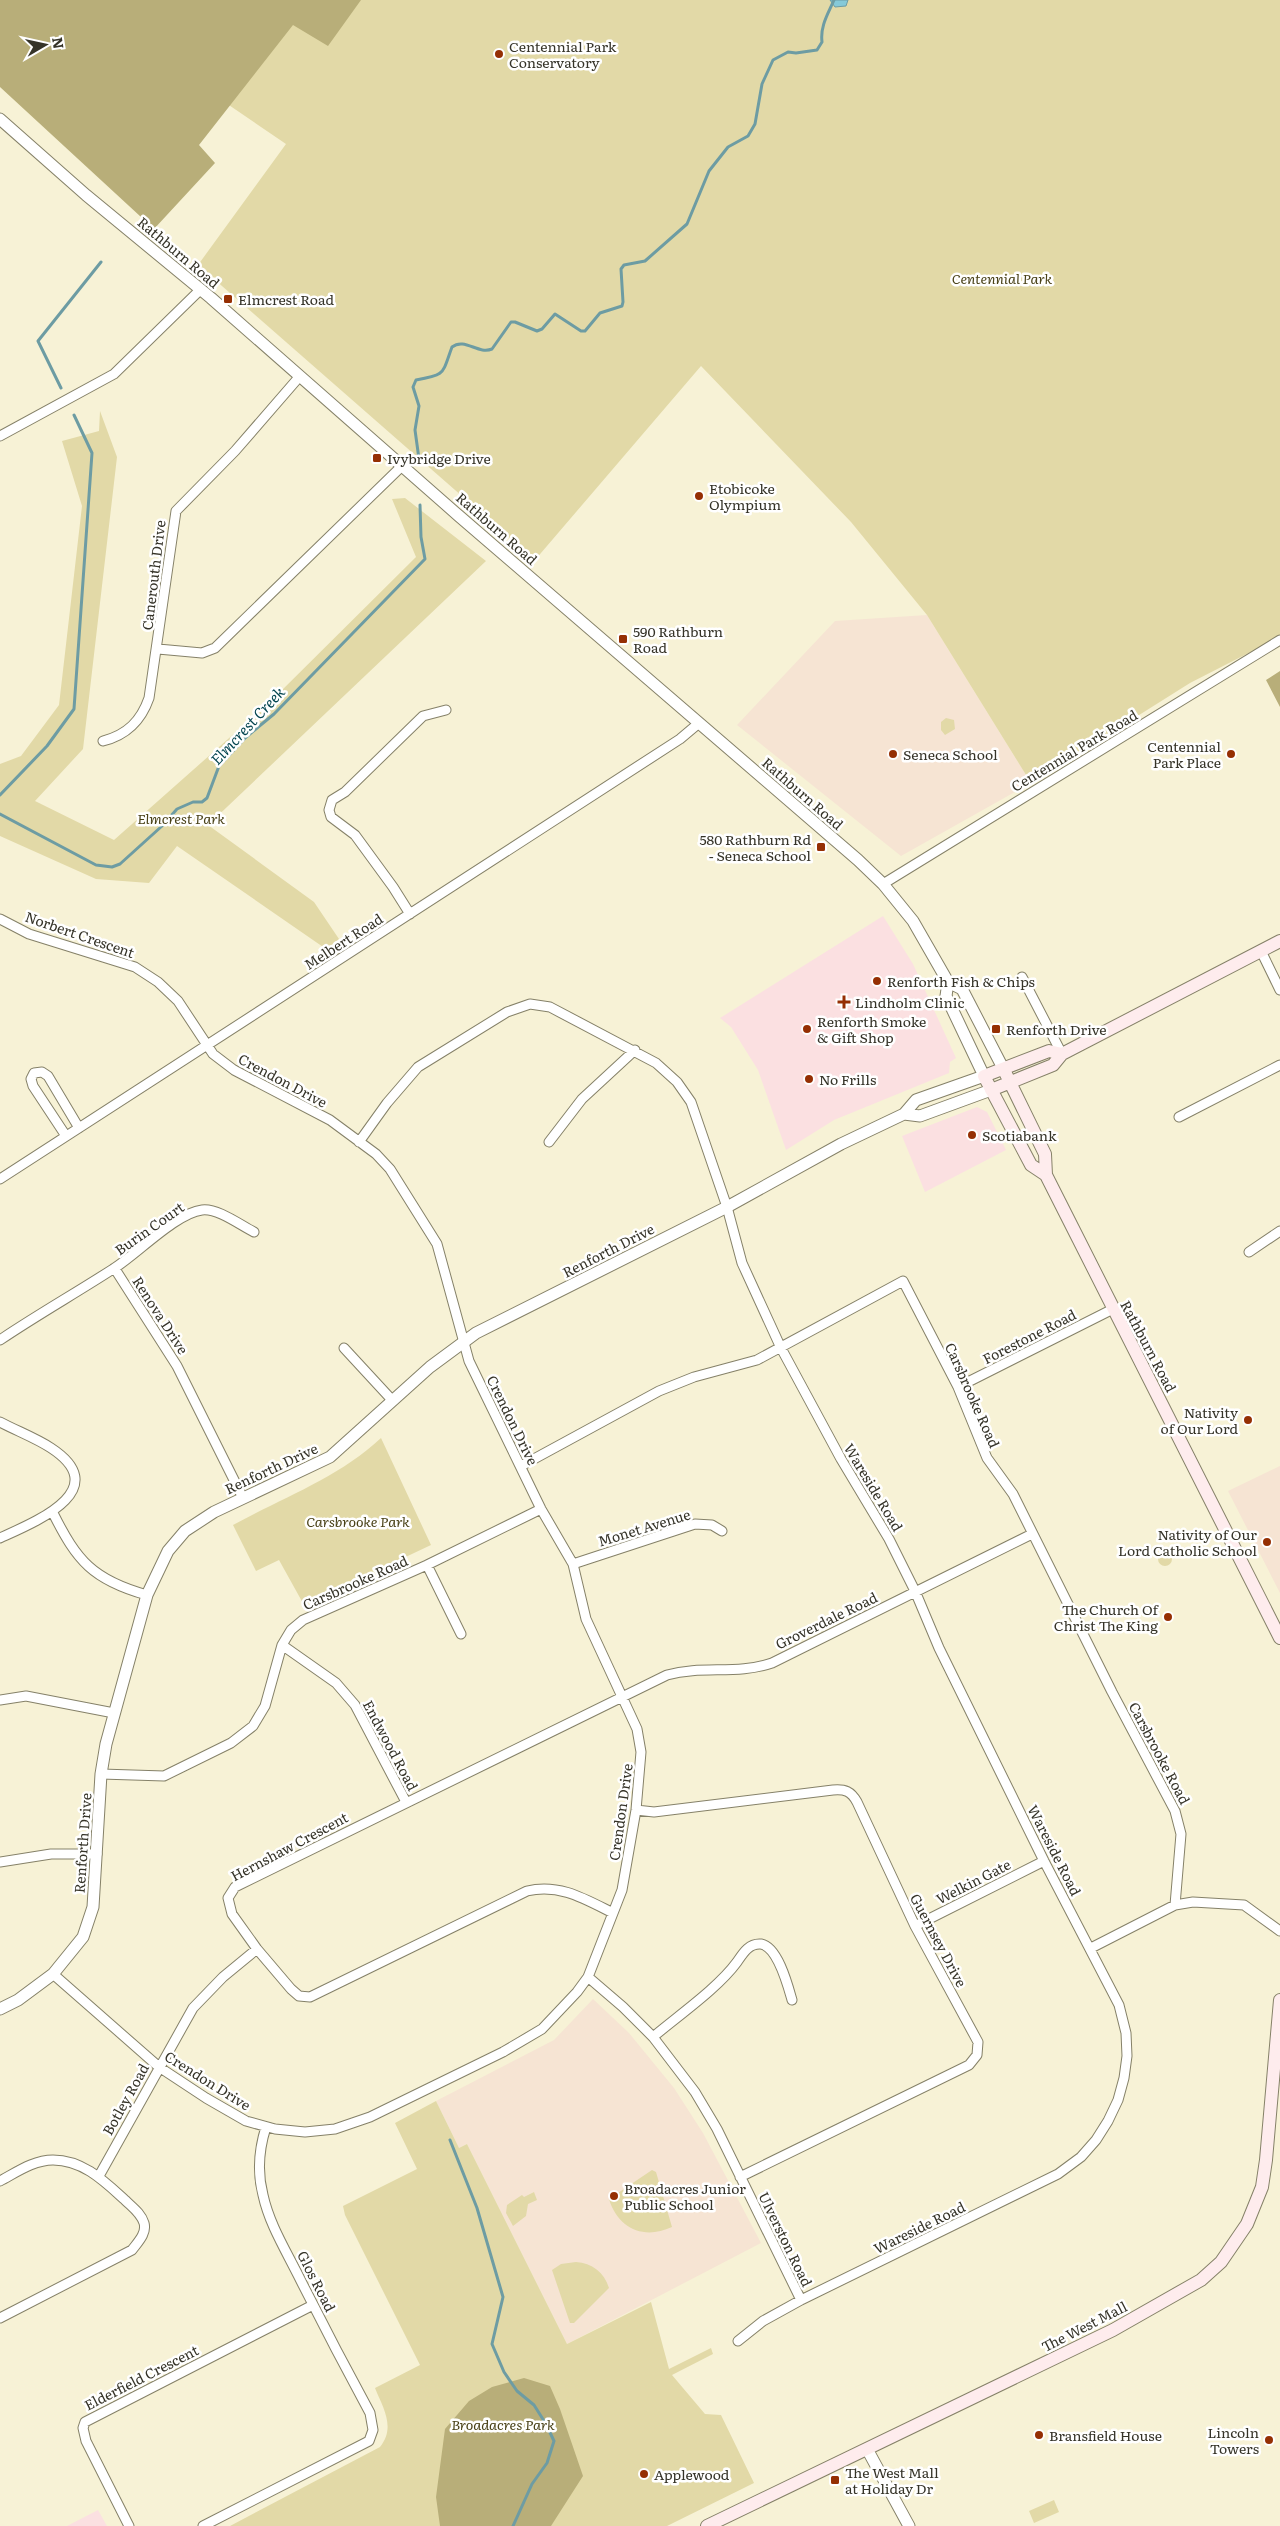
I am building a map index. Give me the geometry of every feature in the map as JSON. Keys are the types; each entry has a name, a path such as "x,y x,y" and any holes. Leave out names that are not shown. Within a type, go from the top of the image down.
{"main road":[{"name":"Renforth Drive","path":"991,1090 1053,1065 1062,1054 1280,940"},
{"name":"Renforth Drive","path":"984,1076 1049,1052 1062,1054"},
{"name":"Rathburn Road","path":"1004,1070 1044,1154 1046,1175 1280,1638"},
{"name":"Rathburn Road","path":"984,1076 1031,1165 1046,1175"},
{"name":"The West Mall","path":"707,2526 1113,2330 1201,2280 1221,2262 1247,2224 1258,2200 1265,2174 1280,2000"}],"street":[{"name":"Rathburn Road","path":"0,119 86,194 201,289 403,464 792,802 883,884 913,921 948,982 962,989 1004,1070"},
{"path":"0,436 114,374 201,289"},
{"name":"Canerouth Drive","path":"103,741 123,734 140,719 149,698 158,649 171,528 176,511 235,451 300,376"},
{"path":"158,649 202,653 215,648 403,464"},
{"name":"Centennial Park Road","path":"883,884 1280,640"},
{"path":"410,914 375,861 355,835 331,817 328,810 332,800 345,792 423,716 446,710"},
{"name":"Melbert Road","path":"0,1179 680,739 699,723"},
{"name":"Norbert Crescent","path":"0,919 29,934 135,967 158,982 178,1002 208,1046"},
{"path":"1261,951 1280,990"},
{"path":"1022,976 1062,1054"},
{"name":"Rathburn Road","path":"948,982 946,996 984,1076"},
{"name":"Wareside Road","path":"359,1142 387,1103 418,1067 515,1009 530,1004 550,1007 635,1050 656,1063 677,1082 691,1102 728,1207 742,1263 781,1348 841,1459 889,1539 915,1591 939,1648 1044,1861 1119,2005 1124,2022 1126,2044 1126,2067 1120,2095 1108,2121 1096,2140 1081,2157 1058,2174 763,2320 738,2341"},
{"name":"Crendon Drive","path":"53,1974 159,2067 237,2116 266,2127 295,2132 315,2132 344,2126 370,2117 503,2052 542,2029 563,2008 588,1977 613,1913 627,1869 636,1810 641,1752 637,1729 586,1619 573,1564 541,1509 469,1361 437,1244 390,1169 376,1154 330,1120 234,1070 213,1054 208,1046"},
{"path":"549,1142 582,1100 635,1050"},
{"path":"1179,1117 1280,1065"},
{"path":"66,1136 33,1086 31,1079 34,1073 42,1072 48,1076 79,1128"},
{"name":"Renforth Drive","path":"0,2009 18,2000 53,1974 74,1951 88,1924 93,1907 101,1774 114,1713 147,1596 168,1550 185,1531 201,1519 330,1457 430,1367 496,1322 728,1207 841,1144 904,1114 916,1100 984,1076"},
{"name":"Renforth Drive","path":"904,1114 920,1116 991,1090"},
{"name":"Burin Court","path":"115,1269 148,1242 191,1213 198,1211 210,1210 254,1232"},
{"path":"1249,1252 1280,1231"},
{"name":"Renova Drive","path":"0,1340 58,1301 115,1269 177,1366 243,1498"},
{"name":"Carsbrooke Road","path":"521,1466 678,1382 748,1363 781,1348 903,1281 958,1387 987,1458 1013,1494 1176,1811 1182,1834 1174,1905"},
{"name":"Forestone Road","path":"958,1387 1113,1309"},
{"path":"344,1348 392,1400"},
{"path":"0,1422 51,1448 69,1462 75,1475 76,1486 69,1497 53,1513 0,1538"},
{"name":"Carsbrooke Road","path":"101,1774 164,1776 230,1743 259,1719 265,1706 282,1645 291,1630 303,1620 427,1565 541,1509"},
{"path":"53,1513 67,1542 81,1562 95,1574 131,1591 147,1596"},
{"name":"Monet Avenue","path":"573,1564 695,1524 712,1525 722,1531"},
{"name":"Groverdale Road","path":"623,1697 678,1672 742,1670 772,1663 1032,1534"},
{"path":"427,1565 460,1634"},
{"name":"Endwood Road","path":"282,1645 336,1683 355,1705 406,1802"},
{"path":"0,1700 26,1696 114,1713"},
{"name":"Hernshaw Crescent","path":"613,1913 563,1890 548,1888 527,1891 310,1997 300,1996 291,1989 257,1949 232,1914 228,1898 235,1887 623,1697"},
{"name":"Guernsey Drive","path":"636,1810 654,1812 833,1790 848,1791 857,1802 915,1926 978,2042 979,2051 976,2059 969,2065 740,2177"},
{"path":"0,1862 51,1854 97,1854"},
{"name":"Welkin Gate","path":"915,1926 1044,1861"},
{"path":"1091,1948 1174,1905 1215,1901 1244,1905 1280,1931"},
{"path":"654,2037 730,1971 752,1945 764,1945 771,1950 782,1971 792,2000"},
{"name":"Botley Road","path":"99,2176 193,2008 223,1978 257,1949"},
{"name":"Ulverston Road","path":"588,1977 654,2037 695,2092 717,2129 801,2300"},
{"name":"Glos Road","path":"203,2526 369,2441 373,2430 370,2413 277,2235 263,2195 260,2155 266,2127"},
{"path":"0,2181 32,2164 46,2160 76,2164 99,2176 140,2214 145,2225 142,2236 132,2250 0,2318"},
{"name":"Elderfield Crescent","path":"129,2526 86,2441 83,2428 85,2422 313,2305"},
{"path":"867,2449 908,2526"}],"shaded area":[{"name":"Seneca School","path":"927,615 1031,783 901,856 737,725 835,621"},
{"path":"883,916 913,964 956,1058 950,1062 949,1073 834,1120 786,1150 758,1070 731,1027 720,1018"},
{"path":"977,1107 987,1112 1006,1150 925,1192 902,1136"},
{"name":"Nativity of Our Lord Catholic School","path":"1280,1466 1280,1593 1228,1491"},
{"name":"Broadacres Junior Public School","path":"593,1999 629,2033 674,2088 703,2133 761,2243 567,2344 467,2144 459,2148 436,2101 554,2040"},
{"path":"98,2510 107,2526 67,2526"}],"green space":[{"name":"Centennial Park","path":"0,0 1280,0 1280,637 1190,683 1031,783 927,615 851,522 701,366 535,560 198,265 286,144 220,99"},
{"path":"0,0 361,0 328,46 293,25 199,145 215,163 154,229 0,87"},
{"name":"Elmcrest Park","path":"100,411 117,457 83,749 35,801 114,840 272,700 416,557 392,499 405,498 486,561 208,825 314,902 339,939 326,949 177,846 149,883 96,879 0,836 0,764 21,756 59,705 82,506 62,441 99,431"},
{"path":"1280,671 1280,707 1266,680"},
{"path":"946,718 954,720 955,729 945,735 941,730 941,722"},
{"name":"Carsbrooke Park","path":"381,1438 431,1545 304,1605 279,1560 256,1571 233,1525 329,1476 347,1465"},
{"path":"1165,1552 1170,1554 1172,1559 1170,1564 1165,1566 1160,1564 1158,1559 1160,1554"},
{"name":"Broadacres Park","path":"436,2101 459,2148 467,2144 567,2344 651,2302 669,2369 711,2348 713,2354 672,2375 705,2414 721,2415 754,2483 667,2526 230,2526 380,2447 385,2440 388,2425 375,2388 420,2365 345,2215 343,2206 417,2169 395,2123"},
{"path":"652,2170 656,2172 672,2227 662,2231 642,2232 633,2229 619,2218 609,2199"},
{"path":"534,2192 537,2200 528,2204 526,2216 513,2226 506,2213 507,2205 522,2195 524,2197"},
{"path":"576,2262 587,2264 597,2269 604,2277 609,2288 574,2323 570,2323 552,2270 561,2264"},
{"path":"524,2378 550,2386 583,2476 551,2526 440,2526 436,2497 445,2429 469,2401 492,2387"},
{"path":"1054,2500 1059,2512 1034,2523 1029,2511"}],"water":[{"path":"830,0 848,0 846,6 835,7"}],"waterway":[{"name":"Elmcrest Creek","path":"419,459 415,430 419,406 413,387 416,380 433,377 442,372 452,347 457,344 482,350 492,349 511,322 537,331 542,329 555,314 581,331 585,331 600,313 622,306 621,269 624,265 645,261 687,224 709,171 728,147 748,136 755,124 762,84 773,60 788,52 796,53 817,50 822,42 823,25 834,0"},
{"path":"61,388 38,341 101,262"},
{"path":"0,795 47,746 74,709 92,453 74,415"},
{"name":"Elmcrest Creek","path":"0,814 96,865 112,867 120,864 162,826 177,809 193,802 202,802 207,798 219,766 245,738 274,714 425,559 421,537 420,505"},
{"path":"450,2140 477,2208 503,2297 492,2344 504,2372 517,2391 534,2405 554,2441 547,2463 532,2484 513,2526"}],"place":[{"name":"Centennial Park Conservatory","path":"499,54"},
{"name":"Elmcrest Road","path":"228,299"},
{"name":"Ivybridge Drive","path":"377,458"},
{"name":"Etobicoke Olympium","path":"699,496"},
{"name":"590 Rathburn Road","path":"623,639"},
{"name":"Seneca School","path":"893,754"},
{"name":"Centennial Park Place","path":"1231,754"},
{"name":"580 Rathburn Rd - Seneca School","path":"821,847"},
{"name":"Renforth Fish & Chips","path":"877,981"},
{"name":"Lindholm Clinic","path":"844,1002"},
{"name":"Renforth Smoke & Gift Shop","path":"807,1029"},
{"name":"Renforth Drive","path":"996,1029"},
{"name":"No Frills","path":"809,1079"},
{"name":"Scotiabank","path":"972,1135"},
{"name":"Nativity of Our Lord","path":"1248,1420"},
{"name":"Nativity of Our Lord Catholic School","path":"1267,1542"},
{"name":"The Church Of Christ The King","path":"1168,1617"},
{"name":"Broadacres Junior Public School","path":"614,2196"},
{"name":"Bransfield House","path":"1039,2435"},
{"name":"Lincoln Towers","path":"1269,2440"},
{"name":"Applewood","path":"644,2474"},
{"name":"The West Mall at Holiday Dr","path":"835,2480"}]}
